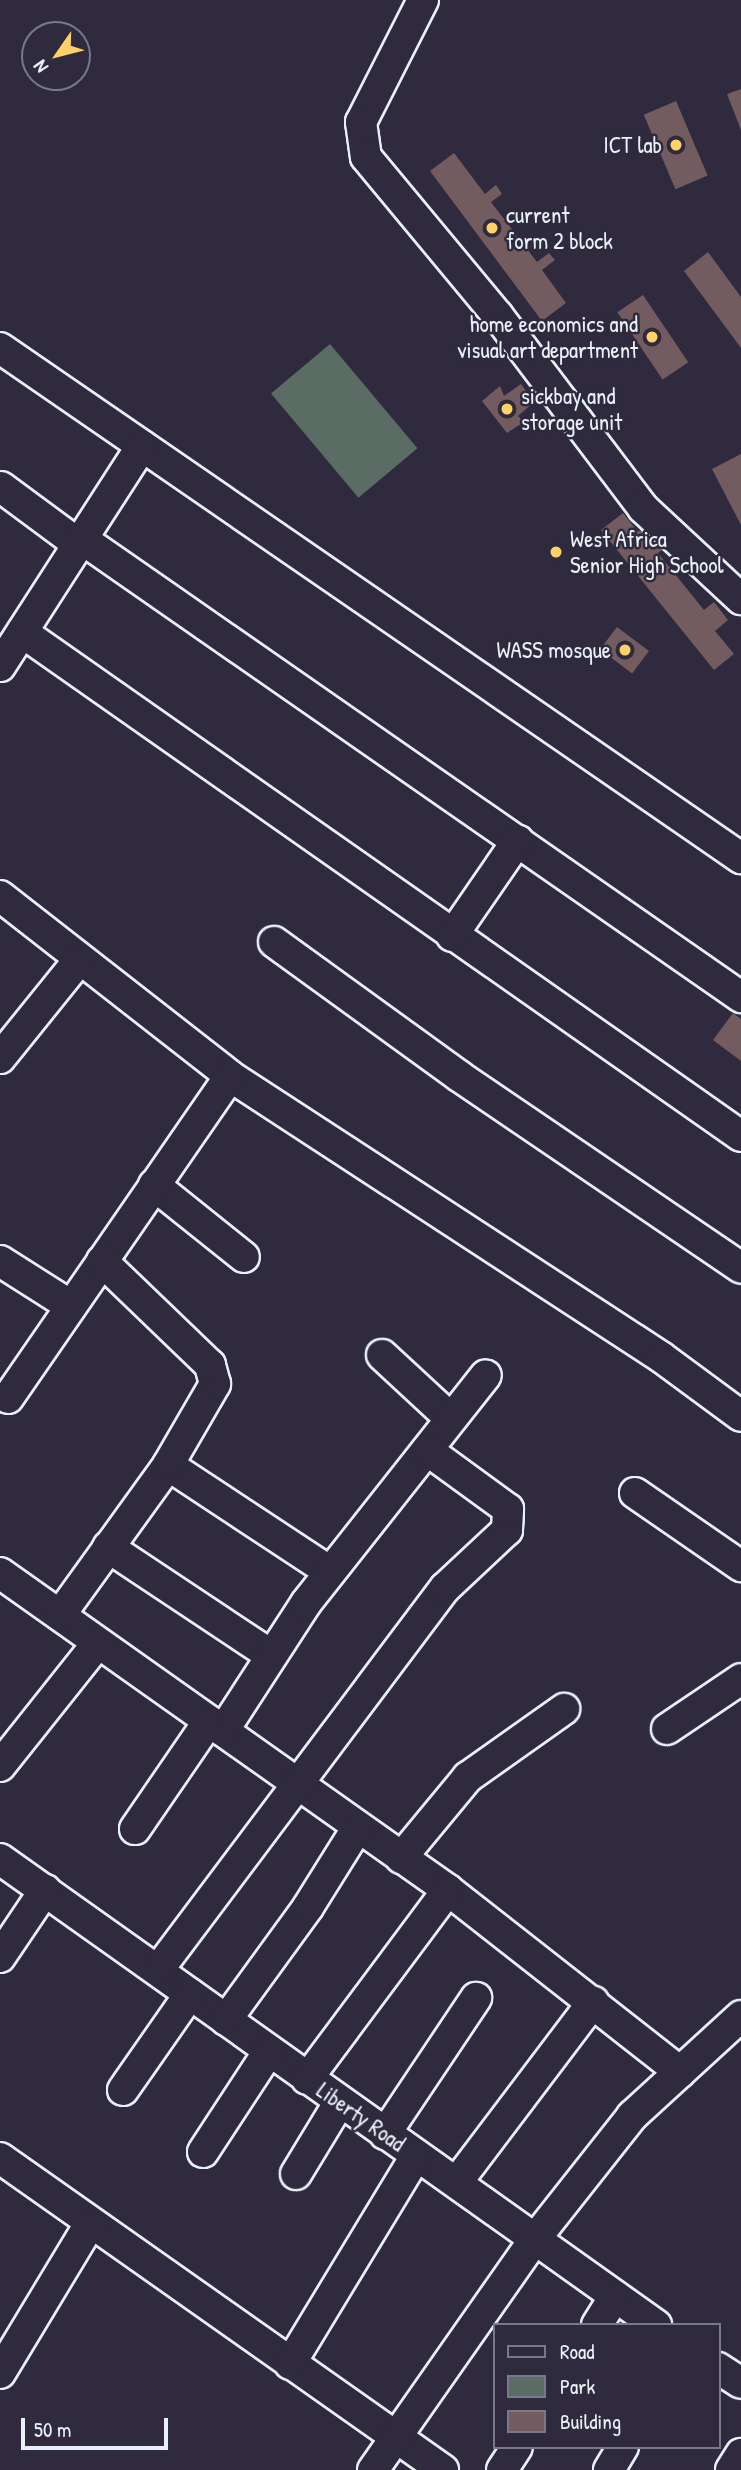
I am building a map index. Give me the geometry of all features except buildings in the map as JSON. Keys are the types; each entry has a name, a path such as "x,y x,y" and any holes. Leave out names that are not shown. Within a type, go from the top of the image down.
{"street":[{"path":"423,0 361,122 366,157 498,316 643,508 741,599"},
{"path":"5,358 142,446 741,858"},
{"path":"0,666 142,446"},
{"path":"1,487 517,839 741,997"},
{"path":"22,632 452,936 741,1136"},
{"path":"452,936 517,839"},
{"path":"0,896 230,1076 661,1357 741,1416"},
{"path":"274,942 459,1076 741,1268"},
{"path":"0,1058 79,960"},
{"path":"8,1398 230,1076"},
{"path":"154,1185 244,1257"},
{"path":"0,1261 71,1306"},
{"path":"60,1615 168,1465 215,1384 210,1365 102,1261"},
{"path":"382,1355 450,1418"},
{"path":"135,1829 216,1726 330,1572 486,1375"},
{"path":"158,1970 445,1588 507,1530 508,1509 427,1450"},
{"path":"168,1465 330,1572"},
{"path":"635,1493 741,1566"},
{"path":"108,1547 269,1654"},
{"path":"0,1573 448,1890 680,2072"},
{"path":"0,1766 98,1643"},
{"path":"667,1729 738,1685"},
{"path":"401,1857 468,1777 564,1709"},
{"path":"226,2020 308,1907 358,1827"},
{"name":"Liberty Road","path":"0,1859 653,2323"},
{"path":"0,1957 45,1890"},
{"path":"307,2079 448,1890"},
{"path":"123,2090 190,1994"},
{"path":"385,2134 476,1997"},
{"path":"457,2182 593,2002"},
{"path":"373,2470 394,2435 535,2238 632,2116 741,2016"},
{"path":"203,2152 269,2051"},
{"path":"296,2174 339,2102"},
{"path":"290,2364 416,2156"},
{"path":"0,2158 90,2224 443,2470"},
{"path":"0,2374 90,2224"},
{"path":"598,2323 615,2296"},
{"path":"720,2369 741,2383"},
{"path":"502,2470 516,2449"},
{"path":"609,2470 622,2449"},
{"path":"731,2470 741,2454"}],"green space":[{"path":"330,344 417,448 358,498 271,393"}],"place":[{"name":"ICT lab","path":"676,145"},
{"name":"current form 2 block","path":"492,228"},
{"name":"home economics and visual art department","path":"652,337"},
{"name":"sickbay and storage unit","path":"507,409"},
{"name":"West Africa Senior High School","path":"556,552"},
{"name":"WASS mosque","path":"625,650"}]}
